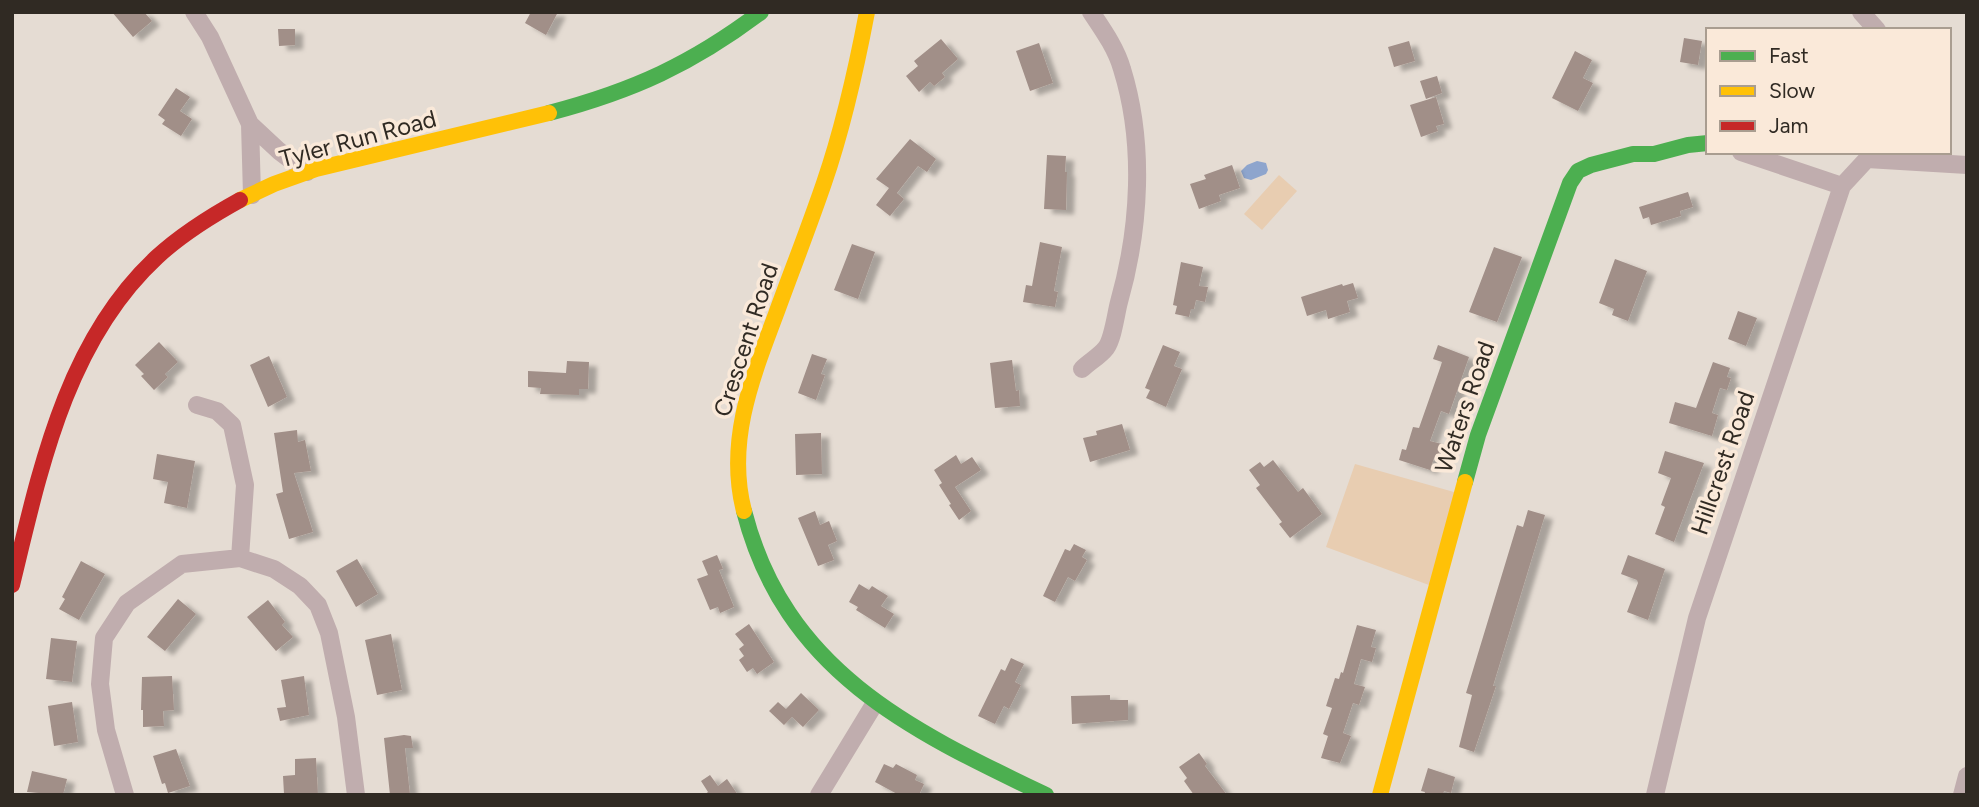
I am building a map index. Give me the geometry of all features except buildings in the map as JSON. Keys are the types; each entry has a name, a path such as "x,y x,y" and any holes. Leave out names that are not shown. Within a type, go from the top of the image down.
{"street":[{"path":"194,12 210,37 250,124 307,172"},
{"name":"Tyler Run Road","path":"12,585 51,438 69,387 92,339 117,302 147,266 179,237 252,195 307,172 497,127 638,85 713,46 761,12"},
{"name":"Crescent Road","path":"867,12 852,95 826,180 752,380 742,417 736,473 750,536 780,601 812,644 845,678 875,703 944,745 1046,795"},
{"path":"1082,369 1107,347 1130,265 1136,207 1131,104 1116,52 1091,12"},
{"path":"1861,12 1875,28"},
{"path":"250,124 252,195"},
{"name":"Waters Road","path":"1380,795 1478,435 1570,183 1578,171 1591,165 1633,154 1654,154 1706,143"},
{"path":"1747,154 1842,186"},
{"path":"1868,156 1967,165"},
{"name":"Hillcrest Road","path":"1655,795 1697,618 1842,186 1868,156"},
{"path":"197,405 217,411 232,425 245,485 240,558"},
{"path":"125,795 106,730 100,684 104,638 127,603 182,564 240,558 274,569 300,586 318,606 329,634 346,716 356,795"},
{"path":"819,795 875,703"},
{"path":"1962,795 1967,776"}],"shaded area":[{"path":"1279,175 1297,191 1262,230 1244,214"},
{"path":"1355,464 1468,496 1437,588 1326,547"}],"water":[{"path":"1257,161 1266,163 1266,174 1251,180 1244,178 1241,171"}],"traffic: fast":[{"path":"549,113 608,95 661,74 711,47 761,12"},
{"path":"1465,482 1478,435 1570,183 1578,171 1633,154 1654,154 1706,143"},
{"path":"744,511 763,566 789,614 822,654 859,689 901,719 947,746 1046,795"}],"traffic: slow":[{"path":"744,511 738,460 744,411 758,362 831,162 867,12"},
{"path":"240,200 316,169 549,113"},
{"path":"1380,795 1465,482"}],"traffic: jam":[{"path":"12,585 46,453 61,409 100,328 126,290 157,257 197,226 240,200"}]}
